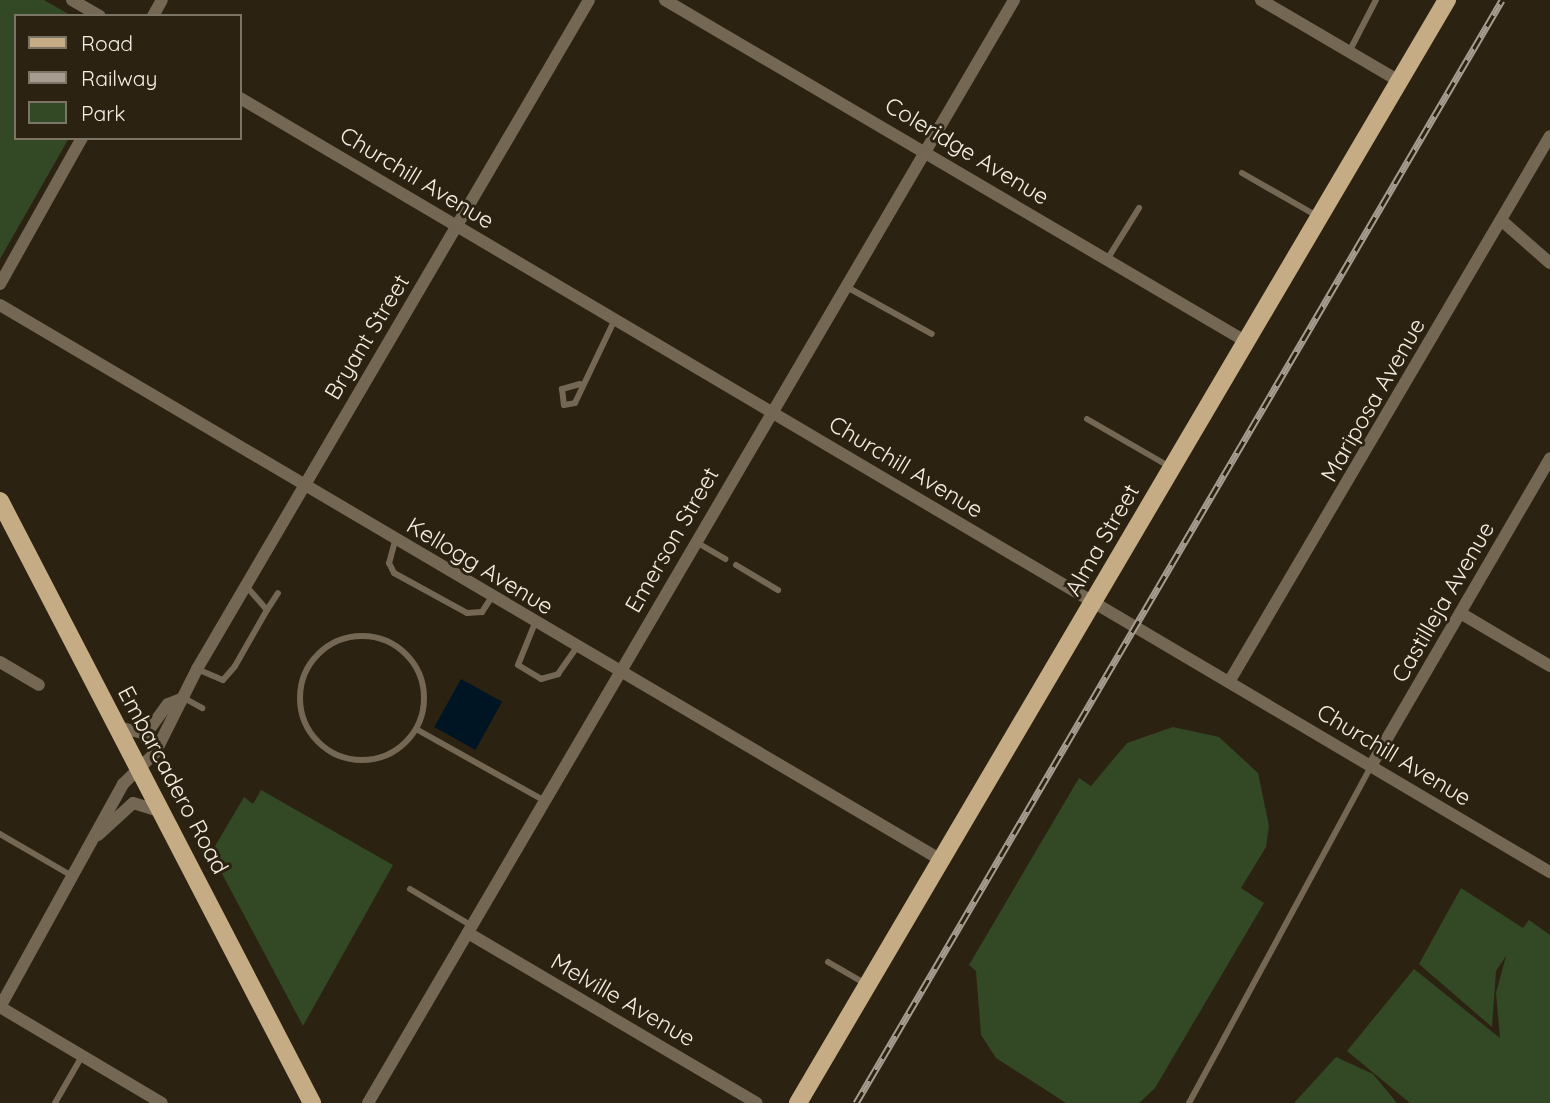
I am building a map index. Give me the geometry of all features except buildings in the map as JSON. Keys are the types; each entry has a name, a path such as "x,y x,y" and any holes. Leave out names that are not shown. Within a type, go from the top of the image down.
{"main road":[{"name":"Alma Street","path":"797,1103 1447,0"},
{"name":"Embarcadero Road","path":"0,501 304,1081 319,1103"},
{"name":"Embarcadero Road","path":"304,1081 312,1103"}],"street":[{"path":"72,0 96,14"},
{"name":"Bryant Street","path":"0,1007 76,878 123,783 155,753 197,669 589,0"},
{"name":"Coleridge Avenue","path":"665,0 926,150 1245,341"},
{"name":"Emerson Street","path":"368,1103 1014,0"},
{"path":"1261,0 1399,81"},
{"name":"Churchill Avenue","path":"242,99 1550,872"},
{"name":"Mariposa Avenue","path":"1229,682 1550,136"},
{"path":"0,285 81,140"},
{"path":"1501,220 1550,263"},
{"name":"Kellogg Avenue","path":"0,305 535,624 941,860"},
{"name":"Castilleja Avenue","path":"1371,766 1462,614 1550,458"},
{"path":"1462,614 1548,660"},
{"path":"0,662 39,685"},
{"name":"Bryant Street","path":"118,727 146,734 168,704 184,698"},
{"name":"Bryant Street","path":"98,835 133,803 163,813"},
{"name":"Melville Avenue","path":"470,930 757,1103"},
{"path":"0,1007 158,1102"}],"lane":[{"path":"1349,52 1376,0"},
{"path":"1242,173 1318,217"},
{"path":"1108,258 1139,208"},
{"path":"845,286 932,334"},
{"path":"580,384 615,319"},
{"path":"1087,419 1172,468"},
{"path":"395,541 389,563 394,573 467,613 481,612 491,598"},
{"path":"696,542 726,559"},
{"path":"736,565 778,590"},
{"path":"246,586 267,610"},
{"path":"197,669 216,680 229,675 278,593"},
{"path":"535,624 518,665 541,679 558,674 577,648"},
{"path":"345,639 392,644 422,681 416,729 379,758 332,752 303,715 308,668 345,639"},
{"path":"184,698 202,708"},
{"path":"416,729 545,801"},
{"path":"1191,1102 1371,766"},
{"path":"0,834 76,878"},
{"path":"410,889 470,930"},
{"path":"828,962 868,985"},
{"path":"55,1103 83,1055"}],"green space":[{"path":"0,0 44,0 68,14 14,14 14,140 68,140 0,259"},
{"path":"1173,727 1219,737 1258,773 1269,826 1266,847 1241,888 1264,903 1155,1088 1139,1103 1066,1103 996,1058 981,1035 976,971 969,965 1079,778 1091,786 1127,743"},
{"path":"261,790 393,865 303,1026 211,853 244,797 253,804"},
{"path":"1461,888 1523,928 1529,920 1550,935 1550,1103 1410,1103 1347,1051 1414,969 1500,1038 1496,993 1506,956 1496,971 1492,1027 1419,964"},
{"path":"1336,1057 1373,1074 1397,1103 1294,1103"}],"water":[{"path":"461,679 502,702 475,750 434,727"}],"railway":[{"path":"856,1103 1502,0"}]}
